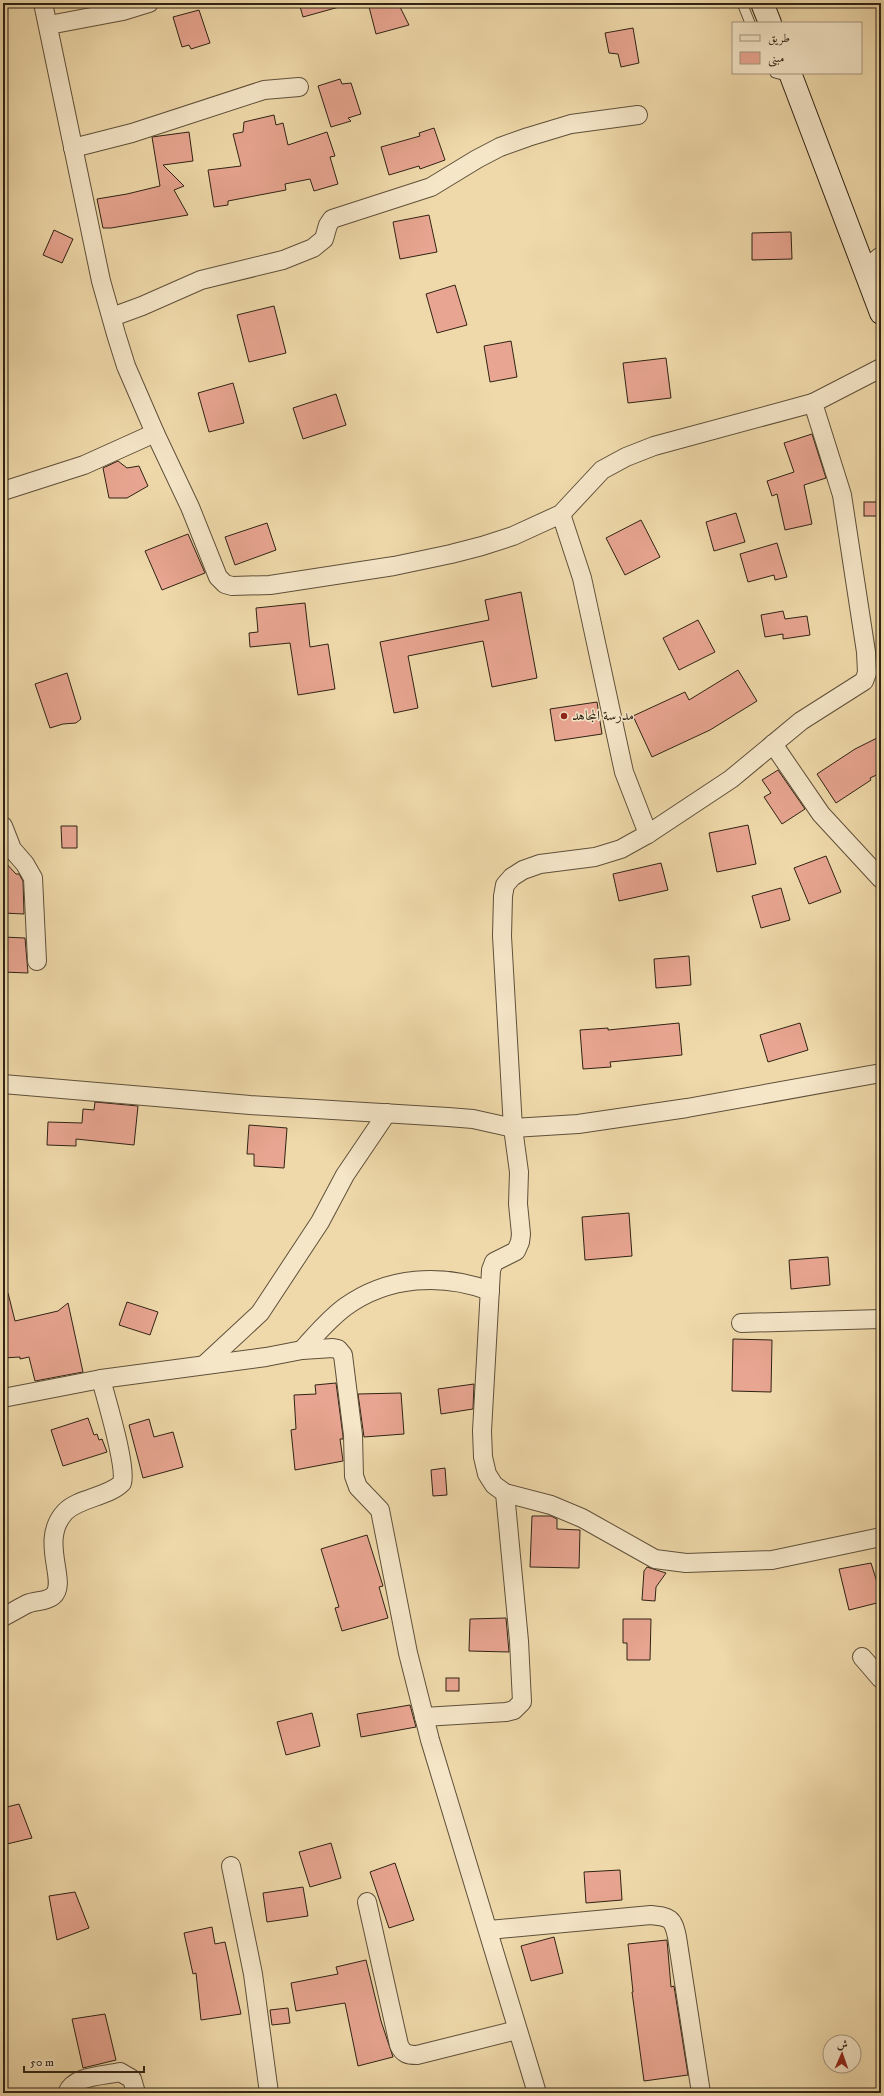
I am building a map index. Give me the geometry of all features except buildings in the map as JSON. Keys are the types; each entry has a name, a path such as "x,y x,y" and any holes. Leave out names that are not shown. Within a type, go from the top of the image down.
{"main road":[{"path":"762,3 770,22"},
{"path":"785,75 873,263 881,313"}],"street":[{"path":"43,3 72,148 101,281 126,366 155,433 190,507 218,577 225,584 232,586 270,585 394,566 452,554 512,536 561,514 602,470 626,456 654,446 813,403 881,368"},
{"path":"48,25 122,7 149,3"},
{"path":"72,148 132,133 264,90 299,87"},
{"path":"112,317 142,306 201,280 283,260 313,248 324,239 332,219 432,187 477,159 500,147 571,124 638,115"},
{"path":"813,403 842,496 862,623 867,673 864,681 801,721 731,778 648,834 621,849 595,857 540,864 523,870 512,877 505,885 503,896 502,936 513,1128 519,1172 518,1204 520,1242 516,1251 494,1262 490,1270 482,1431 483,1457 487,1474 494,1485 505,1493 551,1505 582,1518 637,1550 654,1559 665,1562 686,1563 772,1560 881,1536"},
{"path":"3,491 84,465 155,433"},
{"path":"561,514 582,578 624,772 648,834"},
{"path":"773,744 821,814 881,879"},
{"path":"3,828 12,849 25,864 33,878 37,961"},
{"path":"3,1084 226,1104 473,1119 513,1128 578,1124 687,1108 881,1073"},
{"path":"204,1365 260,1313 320,1222 345,1175 387,1113"},
{"path":"302,1350 320,1328 345,1306 366,1295 400,1282 420,1279 456,1281 490,1291"},
{"path":"741,1323 881,1319"},
{"path":"3,1398 101,1378 266,1357 302,1350 333,1348 338,1349 343,1354 353,1435 354,1476 358,1487 380,1510 400,1615 424,1717 443,1786 489,1930 517,2030 537,2093"},
{"path":"3,1617 28,1603 48,1599 57,1591 58,1581 52,1538 56,1525 65,1512 122,1484 123,1474 117,1442 101,1378"},
{"path":"424,1717 506,1712 514,1710 522,1702 519,1641 505,1493"},
{"path":"862,1657 881,1679"},
{"path":"231,1866 253,1974 269,2093"},
{"path":"367,1902 399,2046 402,2051 408,2054 417,2055 517,2030"},
{"path":"489,1930 651,1915 661,1916 671,1920 674,1923 677,1937 701,2093"},
{"path":"67,2093 71,2086 79,2081 120,2072 132,2080 136,2093"}],"lane":[{"path":"742,3 750,22"}],"place":[{"name":"مدرسة المجاهد","path":"564,716"}]}
